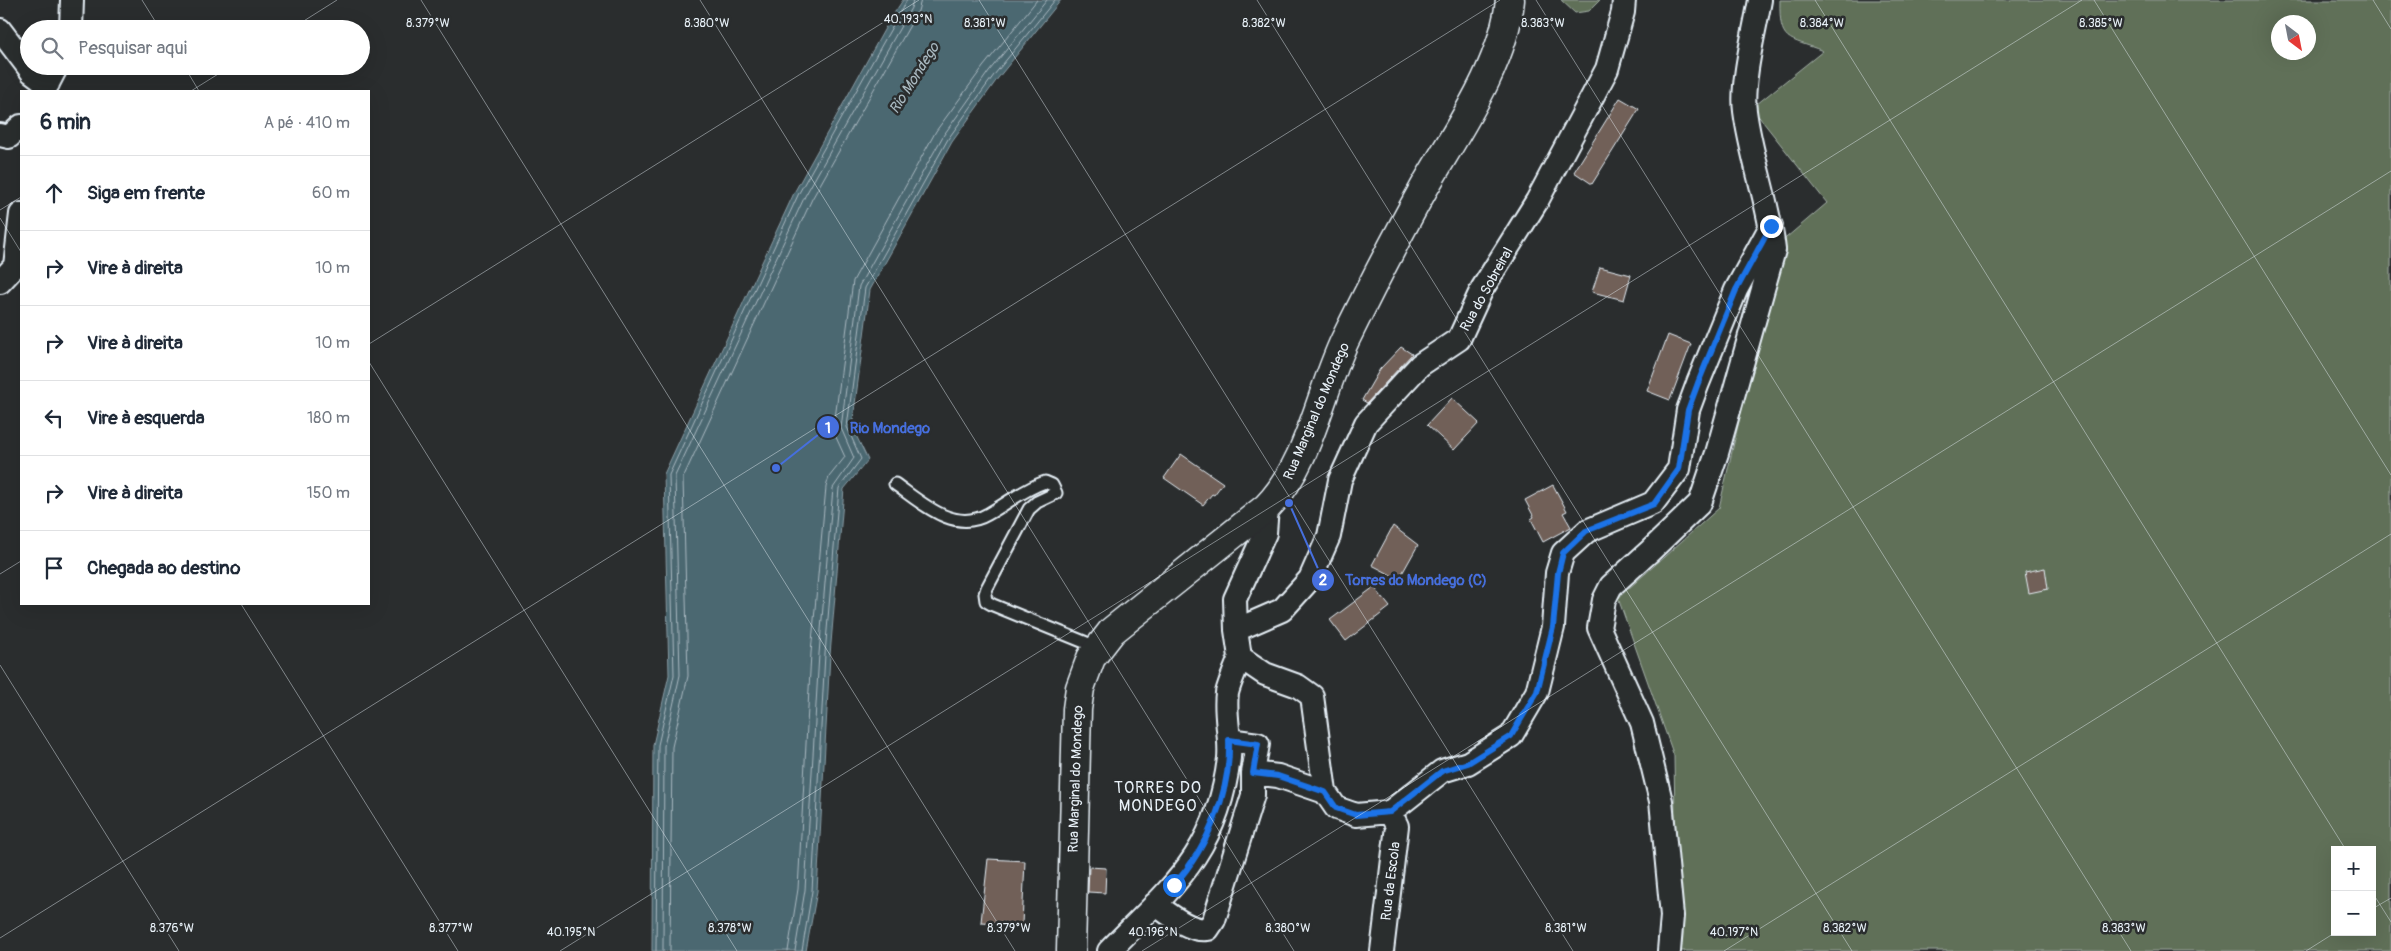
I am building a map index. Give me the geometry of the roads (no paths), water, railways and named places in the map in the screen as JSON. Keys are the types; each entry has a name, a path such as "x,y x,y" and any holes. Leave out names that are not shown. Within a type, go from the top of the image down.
{"main road":[{"name":"Rua Marginal do Mondego","path":"1070,951 1077,709 1080,688 1091,658 1112,631 1267,507 1279,494 1296,466 1344,342 1400,231 1499,52 1510,0"}],"street":[{"path":"71,20 72,0"},
{"name":"Rua do Sobreiral","path":"1236,630 1282,610 1310,579 1329,536 1340,480 1366,423 1420,365 1459,339 1482,289 1537,200 1607,69 1623,12 1624,0"},
{"path":"1669,951 1672,916 1661,801 1642,723 1599,628 1604,600 1610,586 1700,503 1717,453 1774,250 1771,226 1744,109 1760,0"},
{"path":"0,30 20,56"},
{"path":"0,135 9,137 20,127"},
{"path":"0,282 15,266 20,223"},
{"path":"1240,657 1265,674 1298,686 1312,696 1325,792 1336,808 1356,815 1390,812 1442,771 1468,763 1511,736 1537,692 1553,627 1558,573 1563,553 1586,531 1654,504 1679,469 1688,410 1698,383 1736,290 1771,226"},
{"path":"1109,951 1191,864 1208,837 1226,774 1229,740 1227,693 1240,657 1236,630 1235,599 1265,533 1267,507"},
{"path":"1155,904 1175,918 1198,928 1208,928 1213,923 1254,795 1253,773 1258,744 1229,740"},
{"path":"1253,773 1278,776 1325,792"},
{"name":"Rua da Escola","path":"1382,951 1397,826 1390,812"}],"lane":[{"path":"895,484 941,516 953,520 973,520 987,515 1032,486 1046,482 1052,485 1056,493 1037,502 1020,523 987,588 985,594 986,601 1099,648"}],"water":[{"path":"903,0 1061,0 998,78 952,142 870,290 852,427 868,460 844,489 830,655 817,891 806,951 652,951 653,745 669,675 664,474 795,191 889,21"}],"place":[{"name":"Rio Mondego","path":"776,468"},
{"name":"Torres do Mondego (C)","path":"1289,503"}],"district":[{"name":"TORRES DO MONDEGO","path":"1158,796"}]}
